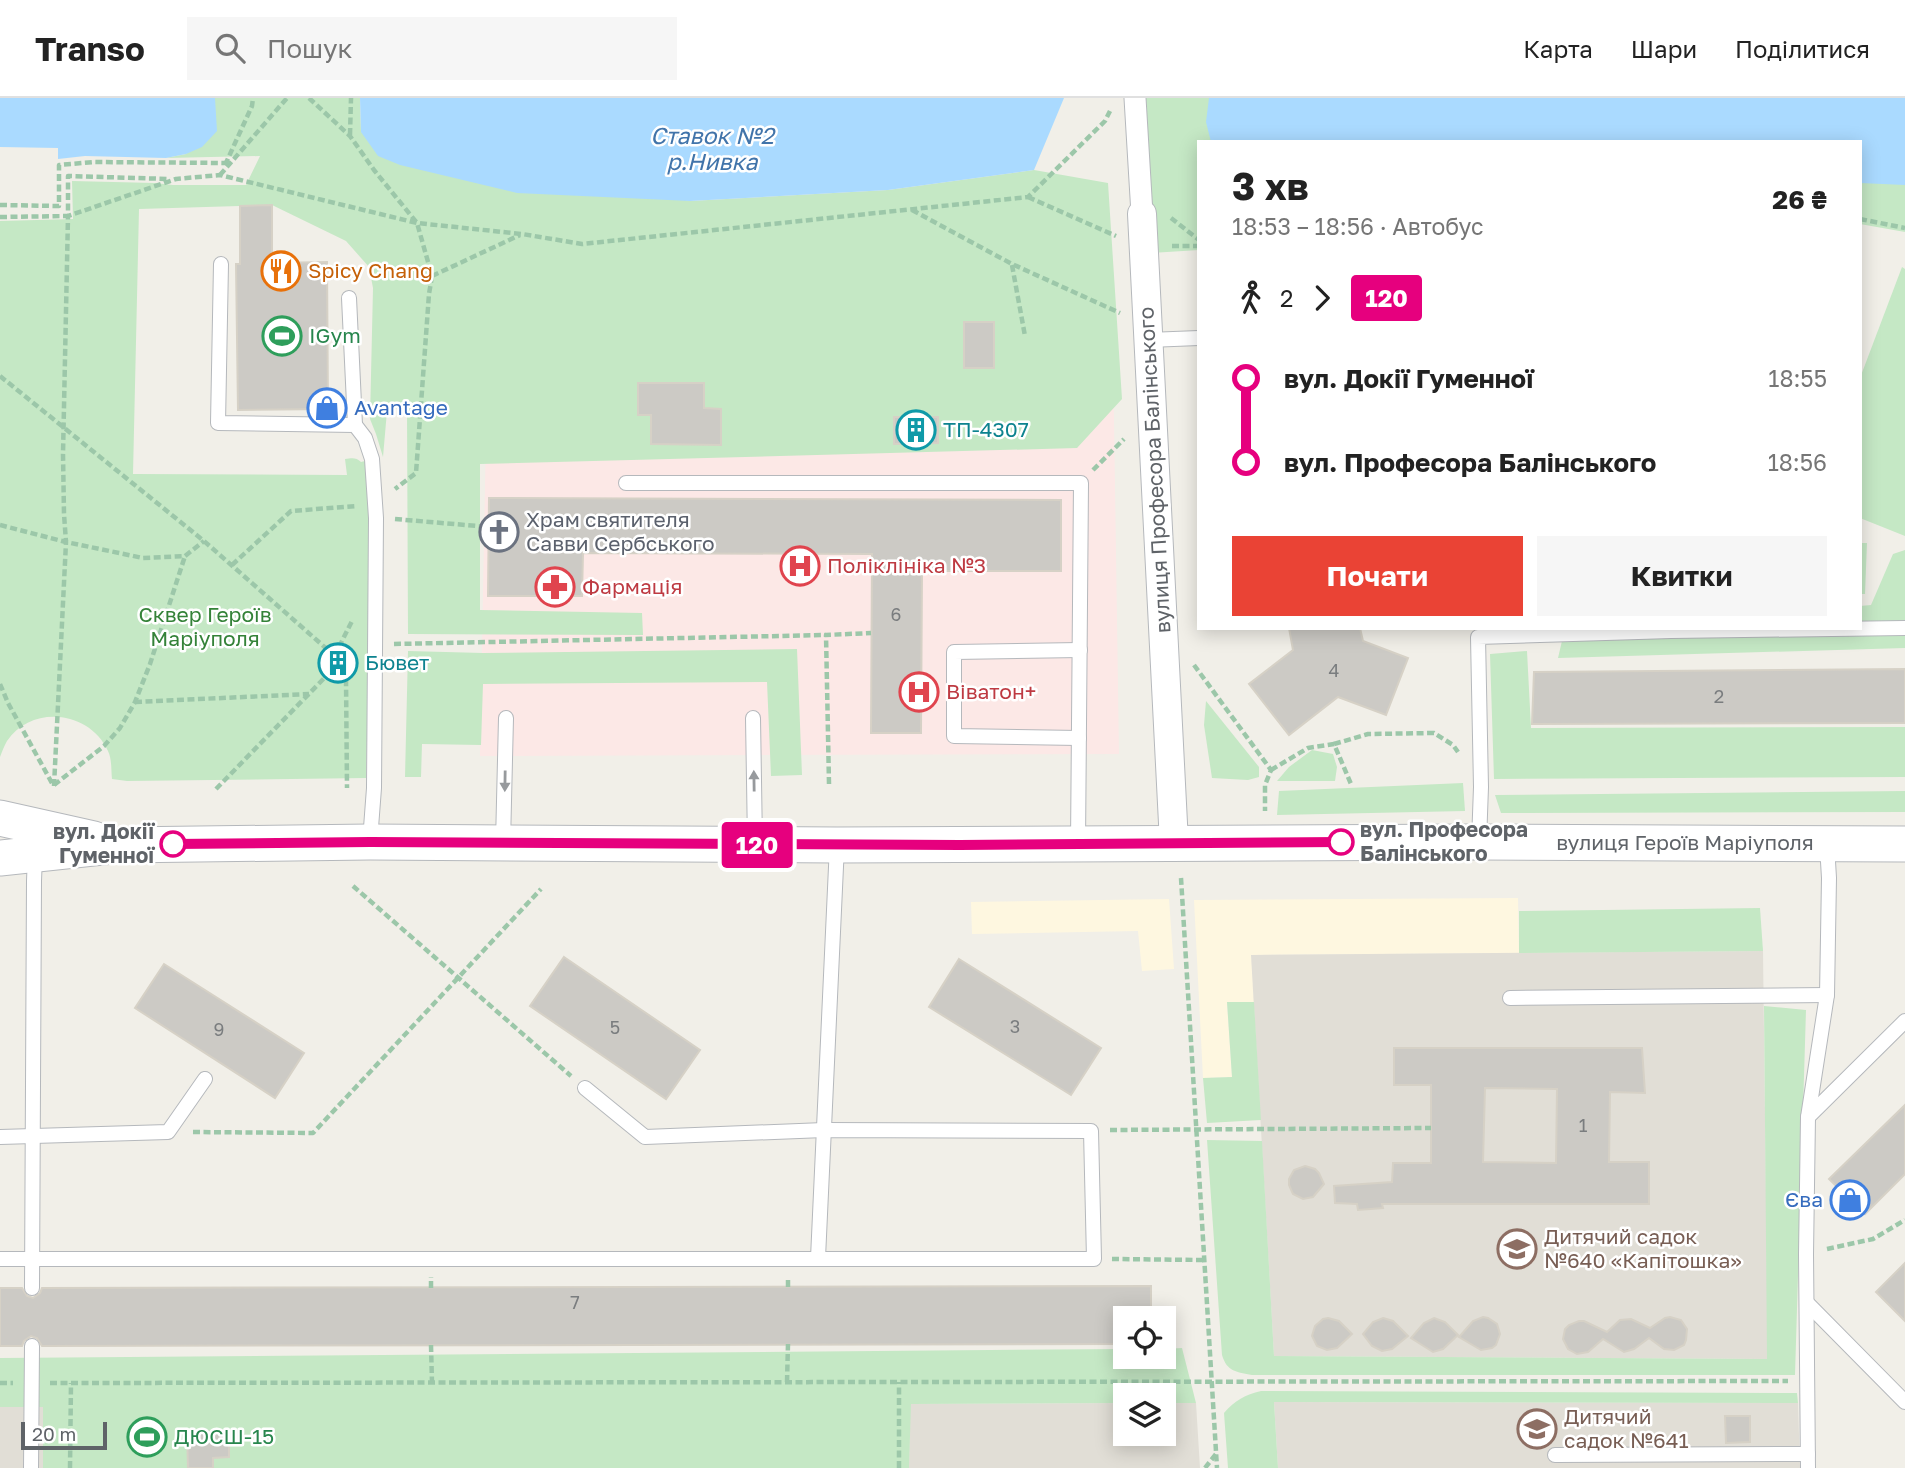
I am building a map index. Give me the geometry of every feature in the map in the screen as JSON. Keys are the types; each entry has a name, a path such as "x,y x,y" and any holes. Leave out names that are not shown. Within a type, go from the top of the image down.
{"street":[{"name":"вулиця Професора Балінського","path":"1135,98 1174,843"},
{"name":"вулиця Героїв Маріуполя","path":"0,818 121,845"},
{"name":"вулиця Героїв Маріуполя","path":"0,858 121,845 370,842 755,845 1479,842 1905,844"}],"lane":[{"path":"221,264 218,423 355,425"},
{"path":"349,298 355,425 365,438 372,459 376,511 374,788 370,842"},
{"path":"1147,333 1197,338"},
{"path":"626,483 1080,483 1078,844"},
{"path":"1862,628 1905,628"},
{"path":"1479,842 1481,787 1478,632 1671,630"},
{"path":"1079,738 954,736 954,652 1080,650"},
{"path":"503,843 506,718"},
{"path":"754,718 755,845"},
{"path":"1555,1455 1808,1461 1808,1117 1827,995 1827,844"},
{"path":"818,1258 837,845"},
{"path":"32,1288 36,854"},
{"path":"1510,998 1827,995"},
{"path":"1808,1117 1905,1021"},
{"path":"0,1137 168,1132 205,1079"},
{"path":"0,1259 1094,1259 1091,1131 824,1130 645,1137 585,1088"},
{"path":"1807,1303 1905,1402"},
{"path":"31,1468 32,1346"}],"path":[{"path":"220,175 252,106 253,98"},
{"path":"220,175 287,98"},
{"path":"309,98 350,136 417,223 432,276 416,473 376,511"},
{"path":"350,136 351,98"},
{"path":"1028,197 1105,121 1110,109"},
{"path":"59,216 59,166 94,162 226,163"},
{"path":"54,786 66,542 63,454 68,176 176,179 220,175 417,223 522,234 582,244 1028,197 1143,248"},
{"path":"0,217 68,216 176,179"},
{"path":"0,205 59,206"},
{"path":"910,209 1147,333"},
{"path":"1171,218 1197,239"},
{"path":"1862,219 1905,228"},
{"path":"432,276 522,234"},
{"path":"1012,264 1025,336"},
{"path":"0,376 204,541 328,650 346,679 347,788"},
{"path":"1080,483 1152,411"},
{"path":"232,565 291,511 376,511 489,527"},
{"path":"0,525 143,558 185,556"},
{"path":"54,786 104,746 120,728 135,702 150,664 185,556 204,541"},
{"path":"376,644 871,633"},
{"path":"826,635 829,784"},
{"path":"216,789 338,664 375,660"},
{"path":"1193,665 1272,770"},
{"path":"0,684 54,786"},
{"path":"135,702 310,694"},
{"path":"1265,811 1265,785 1272,770 1308,748 1368,734 1434,733 1453,746 1481,787"},
{"path":"1334,744 1351,784"},
{"path":"1181,878 1217,1468"},
{"path":"353,886 585,1088"},
{"path":"168,1132 313,1133 541,889"},
{"path":"1091,1131 1431,1128"},
{"path":"1806,1254 1873,1239 1905,1220"},
{"path":"1094,1259 1204,1259"},
{"path":"787,1382 788,1344"},
{"path":"431,1345 432,1383"},
{"path":"0,1383 1806,1381"},
{"path":"899,1382 899,1468"},
{"path":"70,1468 71,1383"},
{"path":"1205,1468 1216,1454"}],"shaded area":[{"name":"Поліклініка №3","path":"1113,351 1119,754 480,756 487,378"},
{"path":"1518,898 1519,953 1252,955 1254,1002 1227,1003 1232,1077 1203,1078 1194,900"},
{"path":"1169,899 1174,969 1142,971 1138,931 972,934 971,902"},
{"name":"Дитячий садок №640 «Капітошка»","path":"1763,951 1768,1359 1274,1356 1251,955"},
{"name":"Дитячий садок №641","path":"1274,1402 1798,1403 1800,1468 1278,1468"},
{"path":"1113,1403 1113,1446 1176,1446 1176,1403 1196,1403 1200,1468 909,1468 910,1404"},
{"path":"0,1407 44,1407 43,1468 0,1468"}],"green space":[{"name":"Сквер Героїв Маріуполя","path":"215,98 360,98 361,132 690,201 888,190 1034,170 1108,183 1122,399 1077,448 480,464 480,610 642,613 643,635 408,634 407,409 387,411 383,457 370,419 373,288 369,267 346,241 272,205 139,209 133,474 347,475 345,459 365,461 369,516 368,575 371,595 366,778 112,779 109,754 100,738 88,727 60,717 31,721 18,729 7,741 0,757 0,221 73,219 72,181 246,185 260,156 166,158 186,154"},
{"path":"1145,98 1905,98 1905,232 1862,224 1862,140 1197,140 1197,250 1151,253"},
{"path":"1902,267 1905,269 1905,536 1862,519 1862,373"},
{"path":"1862,543 1867,543 1865,594 1862,594"},
{"path":"1905,550 1905,648 1558,658 1565,630 1862,630 1862,606 1871,605 1893,554"},
{"path":"797,649 802,775 771,776 767,682 483,684 481,745 422,744 421,777 405,777 408,651 483,653"},
{"path":"1527,651 1531,728 1905,727 1905,777 1494,779 1490,654"},
{"path":"1206,701 1259,767 1259,777 1248,780 1212,778 1204,725"},
{"path":"1312,750 1333,754 1337,767 1335,781 1277,781 1289,767"},
{"path":"1463,783 1465,811 1277,815 1279,791"},
{"path":"1905,791 1905,812 1501,813 1495,795"},
{"path":"1760,908 1763,951 1519,953 1519,911"},
{"path":"1227,1002 1254,1002 1261,1120 1207,1123 1203,1078 1232,1077"},
{"path":"1764,1006 1806,1010 1795,1375 1252,1375 1233,1370 1227,1365 1222,1355 1207,1140 1262,1141 1274,1356 1767,1359"},
{"path":"1176,1348 1182,1348 1196,1403 1176,1403 1176,1383 1113,1383 1113,1403 911,1404 909,1468 43,1468 43,1407 0,1407 0,1358 1113,1349 1113,1369 1176,1369"},
{"path":"1261,1391 1797,1393 1798,1403 1274,1402 1278,1468 1228,1468 1224,1413 1241,1399"}],"water":[{"path":"0,98 215,98 217,131 202,147 166,158 85,156 58,159 58,148 0,147"},
{"name":"Ставок №2 р.Нивка","path":"360,98 1064,98 1034,170 888,190 690,201 517,193 400,165 378,156 361,132"},
{"path":"1209,98 1905,98 1905,185 1862,183 1862,140 1210,140 1206,122"}],"building":[{"path":"272,205 272,263 327,262 328,409 238,410 236,264 240,264 240,206"},
{"path":"964,322 994,322 994,368 964,368"},
{"path":"638,383 704,383 704,408 721,409 721,445 651,444 651,415 638,415"},
{"name":"ТП-4307","path":"894,417 938,417 938,443 894,444"},
{"path":"489,498 1061,500 1061,571 922,571 921,733 871,733 872,554 583,553 582,596 488,596"},
{"path":"1289,630 1360,630 1363,641 1408,658 1386,715 1338,697 1289,735 1249,684 1293,650"},
{"name":"Бювет","path":"338,647 350,652 355,664 350,676 338,681 326,676 321,664 326,652"},
{"path":"1905,669 1905,723 1532,724 1534,672"},
{"path":"564,957 700,1050 666,1099 530,1006"},
{"path":"959,959 1101,1048 1071,1095 929,1007"},
{"path":"164,964 304,1053 275,1098 135,1008"},
{"path":"1394,1048 1642,1048 1645,1093 1610,1092 1609,1162 1649,1162 1649,1204 1382,1204 1383,1208 1358,1210 1357,1204 1335,1203 1334,1186 1392,1182 1393,1163 1431,1163 1431,1085 1394,1085","holes":["1485,1088 1557,1089 1556,1163 1483,1162"]},
{"path":"1905,1105 1905,1174 1865,1214 1829,1179"},
{"path":"1305,1166 1315,1169 1324,1184 1313,1197 1303,1199 1293,1194 1289,1179 1294,1170"},
{"path":"1905,1263 1905,1321 1876,1292"},
{"path":"1151,1286 1151,1306 1113,1306 1113,1344 42,1346 37,1338 31,1336 22,1346 0,1346 0,1288 22,1288 27,1296 33,1298 42,1288"},
{"path":"1483,1317 1497,1324 1500,1334 1496,1345 1481,1350 1459,1337 1473,1321"},
{"path":"1670,1317 1681,1320 1687,1329 1684,1345 1674,1350 1664,1349 1649,1338 1634,1349 1624,1352 1603,1339 1588,1352 1577,1354 1568,1349 1563,1339 1565,1329 1579,1321 1607,1332 1620,1320 1631,1319 1650,1328"},
{"path":"1328,1318 1339,1321 1352,1334 1337,1348 1327,1350 1317,1346 1312,1336 1315,1326"},
{"path":"1383,1318 1393,1321 1408,1336 1392,1349 1382,1351 1372,1346 1363,1334 1373,1322"},
{"path":"1434,1318 1445,1322 1458,1335 1443,1349 1433,1352 1411,1338 1424,1323"},
{"path":"1725,1416 1750,1416 1750,1442 1726,1443"},
{"path":"229,1431 229,1457 213,1458 213,1468 188,1468 187,1432"}],"bus line":[{"name":"120","path":"173,844 370,842 960,845 1341,842"}],"place":[{"name":"Spicy Chang","path":"281,271"},
{"name":"IGym","path":"282,336"},
{"name":"Avantage","path":"327,408"},
{"name":"ТП-4307","path":"916,430"},
{"name":"Храм святителя Савви Сербського","path":"499,532"},
{"name":"Поліклініка №3","path":"800,566"},
{"name":"Фармація","path":"555,587"},
{"name":"Бювет","path":"338,663"},
{"name":"Віватон+","path":"919,692"},
{"name":"вул. Професора Балінського","path":"1341,842"},
{"name":"вул. Докії Гуменної","path":"173,844"},
{"name":"Єва","path":"1850,1200"},
{"name":"Дитячий садок №640 «Капітошка»","path":"1517,1249"},
{"name":"Дитячий садок №641","path":"1537,1429"},
{"name":"ДЮСШ-15","path":"147,1437"}]}
